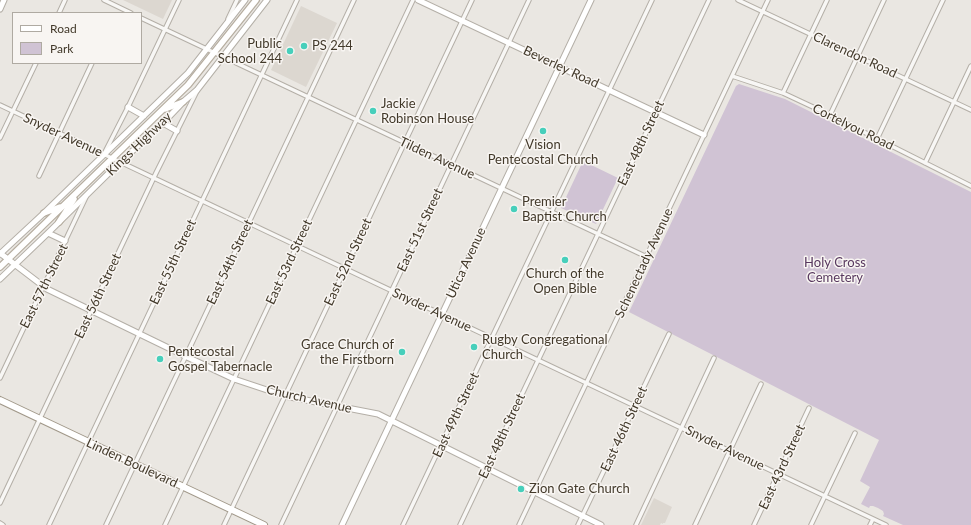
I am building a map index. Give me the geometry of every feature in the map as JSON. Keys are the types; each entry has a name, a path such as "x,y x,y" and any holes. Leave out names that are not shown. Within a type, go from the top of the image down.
{"highway":[{"name":"Linden Boulevard","path":"0,400 264,525"}],"main road":[{"path":"0,9 4,0"},
{"name":"Kings Highway","path":"0,254 188,73 245,0"},
{"name":"Kings Highway","path":"0,267 188,85 256,0"},
{"name":"Kings Highway","path":"0,279 120,162 197,90 267,0"},
{"name":"Beverley Road","path":"418,0 704,135"},
{"name":"Utica Avenue","path":"342,525 591,0"},
{"path":"162,111 183,102"},
{"path":"128,107 144,116"},
{"path":"163,123 177,131"},
{"path":"59,222 79,191"},
{"path":"44,213 62,207"},
{"path":"48,233 65,241"},
{"name":"Church Avenue","path":"0,254 47,290 234,379 285,396 378,414 601,525"}],"street":[{"path":"59,12 65,0"},
{"path":"104,0 129,12"},
{"path":"104,154 179,0"},
{"path":"224,28 237,0"},
{"name":"East 55th Street","path":"49,525 297,0"},
{"name":"East 54th Street","path":"106,525 354,0"},
{"name":"East 53rd Street","path":"165,525 413,0"},
{"name":"East 52nd Street","path":"224,525 472,0"},
{"name":"East 51st Street","path":"281,525 529,0"},
{"name":"East 49th Street","path":"403,525 652,0"},
{"name":"East 48th Street","path":"460,525 709,0"},
{"name":"Clarendon Road","path":"738,0 971,110"},
{"name":"Schenectady Avenue","path":"519,525 768,0"},
{"path":"783,93 827,0"},
{"path":"830,115 884,0"},
{"path":"877,139 943,0"},
{"path":"116,12 119,7"},
{"name":"Tilden Avenue","path":"142,18 647,257"},
{"path":"0,138 36,64"},
{"path":"39,176 92,64"},
{"path":"925,163 971,66"},
{"name":"Cortelyou Road","path":"732,76 783,93 971,186"},
{"name":"East 56th Street","path":"0,503 197,90"},
{"name":"Snyder Avenue","path":"0,105 886,525"},
{"name":"East 57th Street","path":"0,378 87,194"},
{"name":"East 46th Street","path":"578,525 669,334"},
{"path":"636,525 714,358"},
{"path":"695,525 761,384"},
{"name":"East 43rd Street","path":"754,525 809,408"},
{"path":"811,525 855,433"},
{"path":"870,525 873,519"}],"shaded area":[{"path":"123,0 172,0 163,19"},
{"name":"PS 244","path":"301,6 337,23 306,87 271,70"},
{"path":"654,498 672,507 665,523 661,523 660,525 641,525"}],"green space":[{"name":"Holy Cross Cemetery","path":"739,84 785,99 971,192 971,525 903,525 883,516 883,511 878,508 870,506 869,508 861,504 870,487 860,481 879,440 629,312 736,86"},
{"path":"583,161 618,178 596,224 561,208"}],"place":[{"name":"PS 244","path":"304,46"},
{"name":"Public School 244","path":"290,51"},
{"name":"Jackie Robinson House","path":"373,111"},
{"name":"Vision Pentecostal Church","path":"543,131"},
{"name":"Premier Baptist Church","path":"514,209"},
{"name":"Church of the Open Bible","path":"565,260"},
{"name":"Rugby Congregational Church","path":"474,347"},
{"name":"Grace Church of the Firstborn","path":"402,352"},
{"name":"Pentecostal Gospel Tabernacle","path":"160,359"},
{"name":"Zion Gate Church","path":"521,489"}]}
